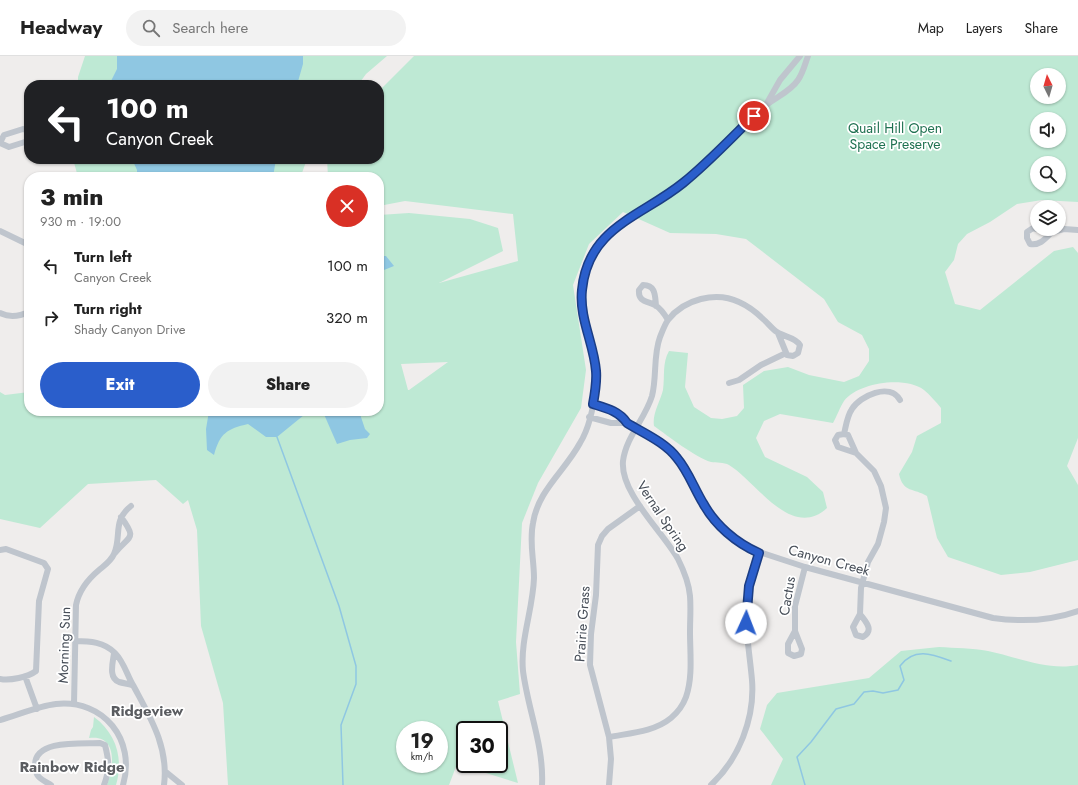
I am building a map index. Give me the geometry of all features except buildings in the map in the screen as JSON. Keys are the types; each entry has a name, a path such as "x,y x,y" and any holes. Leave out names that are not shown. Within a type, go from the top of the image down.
{"street":[{"path":"765,106 780,80 800,56"},
{"path":"542,785 542,758 523,671 525,636 534,577 531,558 531,532 536,508 541,498 580,444 593,404 596,384 596,370 582,304 583,280 588,263 595,249 615,228 668,195 684,182 765,106 790,88 799,79 808,56"},
{"path":"24,130 18,130 4,135 0,143 9,147 24,141"},
{"path":"1066,229 1078,230"},
{"path":"1030,230 1027,238 1030,244 1036,245 1047,236"},
{"path":"0,231 24,243"},
{"path":"656,306 668,320 688,304 707,297 717,296 729,298 747,306 778,333 796,341 800,345 800,351 796,355 790,356 786,353 778,333"},
{"path":"0,313 12,316 24,314"},
{"name":"Vernal Spring","path":"609,736 646,730 660,726 672,718 686,698 690,680 690,596 686,576 678,559 640,506 626,483 623,463 629,443 646,412 652,394 658,346 668,320"},
{"path":"729,383 739,380 761,365 786,353"},
{"path":"844,434 852,409 859,401 878,392 886,391 893,392 900,400"},
{"name":"Canyon Creek","path":"593,404 616,412 623,417 627,423 662,445 677,457 714,520 737,541 759,553 993,618 1012,621 1057,618 1078,611"},
{"path":"612,423 616,412"},
{"path":"590,417 612,423 627,423"},
{"path":"856,453 848,435 838,435 835,444 838,448 856,453 868,463 878,479 886,508 878,544 868,562 862,582 859,599 860,614"},
{"path":"114,554 120,517 124,511 131,506"},
{"name":"Prairie Grass","path":"609,785 611,759 609,736 590,665 591,634 596,595 598,545 602,536 608,529 640,506"},
{"name":"Morning Sun","path":"74,704 76,605 78,595 81,588 89,579 107,564 120,546 129,539 130,533 120,517"},
{"path":"0,550 6,549 44,562 48,569 39,601 38,667 34,673 25,676 6,680 0,679"},
{"path":"711,785 732,759 744,736 750,715 752,681 746,613 749,586 759,553"},
{"name":"Cactus","path":"795,631 795,606 805,567"},
{"path":"75,641 93,641 114,652 121,659 132,685 150,716 160,739 166,772 164,785"},
{"path":"114,652 112,668 113,676 119,682 132,685"},
{"path":"25,676 36,709"},
{"path":"0,720 56,704 74,704 94,710 112,725 122,740 126,754 127,773 123,785"},
{"path":"51,785 42,780 35,772 35,761 42,750 55,745 100,743 105,745 108,756 109,772 104,785"},
{"path":"166,772 182,785"}],"green space":[{"path":"85,56 387,56 366,74 362,80 78,80"},
{"name":"Quail Hill Open Space Preserve","path":"414,56 1078,56 1078,202 1066,201 1066,200 1030,200 1030,202 1017,204 990,222 967,234 958,244 954,260 945,272 955,304 980,310 1054,251 1073,247 1078,253 1078,438 1067,466 1078,485 1078,560 1030,572 1001,575 948,557 937,538 927,496 906,487 903,484 899,474 912,452 917,436 941,423 941,408 924,390 916,386 894,382 871,385 860,389 851,394 844,401 833,423 780,414 764,421 756,438 765,457 807,477 823,492 827,508 814,516 800,517 787,513 775,505 729,465 711,462 697,456 654,426 655,412 663,390 665,365 669,351 688,353 685,387 694,407 711,418 722,419 737,416 744,408 743,385 764,371 788,367 809,375 844,382 859,376 869,361 869,349 862,335 838,322 824,299 746,239 716,234 670,233 623,212 589,244 573,285 586,370 581,408 538,483 522,523 516,642 520,694 498,701 503,721 456,721 456,767 449,785 228,785 223,703 201,626 197,530 188,500 183,504 156,480 88,484 40,528 0,519 0,392 5,395 24,393 24,416 384,416 384,215 409,213 470,219 498,228 503,251 439,283 518,261 513,214 405,201 384,205 384,172 328,172 327,164 384,164 384,86","holes":["448,362 409,390 401,364"]},
{"path":"74,164 305,164 302,172 77,172"},
{"path":"939,647 988,651 1044,665 1078,665 1078,785 771,785 783,759 760,729 767,705 777,693 869,678 901,651"},
{"path":"94,717 102,723 108,731 116,747 119,766 116,785 107,785 112,761 112,753 109,746 105,741 98,738 89,738 93,727"},
{"path":"508,742 518,783 486,773 508,773"}],"water":[{"path":"117,56 303,56 303,64 298,80 112,80 117,69"},
{"path":"134,164 275,164 274,172 137,172"},
{"path":"384,256 386,256 394,266 384,270"},
{"path":"208,416 303,416 277,437 266,437 248,424 230,430 222,437 214,455 207,450 206,429"},
{"path":"325,416 361,416 365,429 370,434 367,438 350,440 337,444"}],"waterway":[{"path":"277,437 339,606 356,666 356,684 341,725 343,785"},
{"path":"805,785 797,757 811,742 836,709 854,704 864,692 873,691 883,693 898,690 904,680 900,666 911,656 917,654 930,654 951,661"}],"district":[{"name":"Ridgeview","path":"147,711"},
{"name":"Rainbow Ridge","path":"72,767"}],"route":[{"path":"746,623 749,586 759,553 737,541 714,520 677,457 662,445 627,423 623,417 617,413 593,404 596,384 596,370 584,318 582,292 583,280 588,263 595,249 605,237 628,219 668,195 684,182 754,116"}]}
